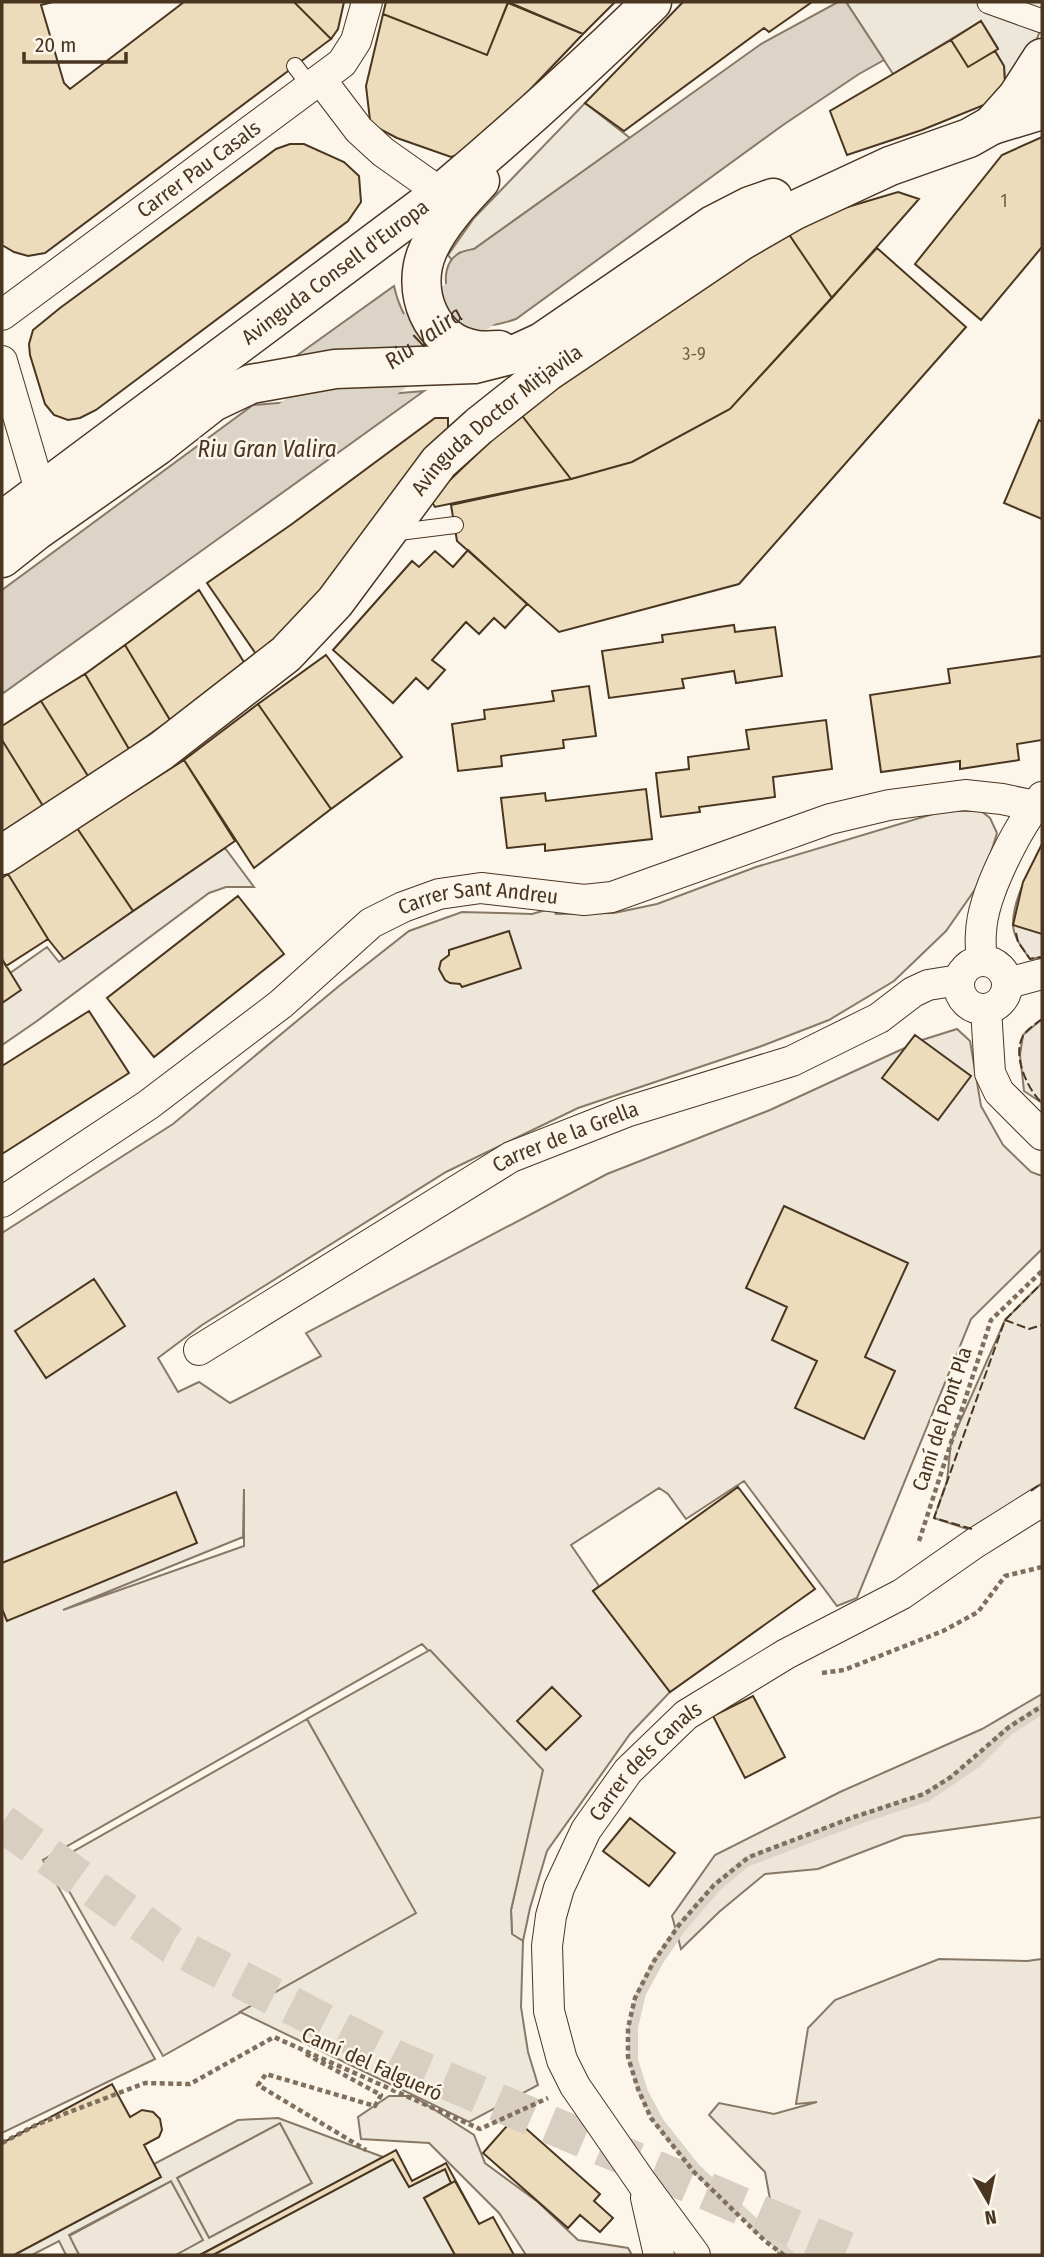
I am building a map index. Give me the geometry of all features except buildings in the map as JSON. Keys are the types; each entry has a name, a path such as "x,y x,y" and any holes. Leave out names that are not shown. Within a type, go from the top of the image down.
{"main road":[{"name":"Avinguda Consell d'Europa","path":"2,521 441,192 492,151 652,2"},
{"name":"Avinguda Doctor Mitjavila","path":"2,855 161,751 286,654 335,602 439,462 547,372 741,241 793,211 890,166 969,138 992,125 1006,112 1042,58"},
{"path":"542,342 514,349 494,350 476,350 458,343 439,331 425,309 421,277 428,250 467,195 588,64"},
{"path":"992,125 1042,110"},
{"path":"2,558 213,402 251,384 335,369 474,364 518,353 542,342 713,225 750,206 890,166"}],"street":[{"name":"Carrer Pau Casals","path":"2,316 309,78 342,63 356,41 367,2"},
{"path":"989,2 1042,21"},
{"path":"309,78 383,152 441,192"},
{"path":"2,361 40,490"},
{"name":"Carrer Sant Andreu","path":"2,1202 148,1105 281,1004 371,923 403,907 439,894 481,888 583,900 612,897 830,819 889,805 964,795 1039,801"},
{"path":"982,961 981,932 984,915 1005,856 1039,801"},
{"path":"982,961 990,961 1002,969 1007,984 1004,997 993,1007 986,1009 979,1009 966,1002 959,988 959,980 967,966 982,961"},
{"path":"1007,984 1042,974"},
{"name":"Carrer de la Grella","path":"199,1350 511,1157 626,1112 792,1061 879,1018 913,992 928,985 959,980"},
{"path":"986,1009 990,1073 999,1092 1042,1135"},
{"name":"Carrer dels Canals","path":"695,2255 575,2086 562,2060 549,2011 547,1946 551,1916 559,1888 586,1830 628,1771 685,1715 786,1654 902,1594 1042,1501"},
{"name":"Carrer dels Canals","path":"642,2183 659,2255"}],"lane":[{"path":"388,534 455,525"}],"path":[{"name":"Camí del Pont Pla","path":"918,1544 991,1320 1042,1271"},
{"path":"817,1674 844,1670 943,1631 978,1612 1005,1576 1042,1567"},
{"path":"784,2255 765,2241 694,2172 651,2118 628,2057 628,2028 635,1998 654,1961 679,1925 714,1885 749,1857 923,1794 951,1777 1009,1727 1042,1706"},
{"name":"Camí del Falgueró","path":"2,2143 38,2123 145,2083 190,2084 274,2037 480,2129 575,2086"},
{"path":"274,2037 381,2095 375,2106 265,2074 258,2085 366,2150"}],"shaded area":[{"path":"846,2 1042,2 1042,26 1030,56 1005,84 1004,66 995,51 998,48 981,21 893,74"},
{"path":"585,103 630,138 474,249 459,253 452,260 448,255 474,218"},
{"path":"943,811 981,811 990,818 997,833 983,878 946,931 894,981 829,1020 759,1047 578,1108 446,1172 202,1325 158,1358 178,1392 199,1382 230,1403 321,1356 306,1333 607,1174 770,1110 922,1040 957,1029 970,1041 981,1106 1003,1145 1031,1172 1042,1176 1042,1249 971,1319 857,1598 837,1606 744,1481 686,1519 668,1494 659,1488 571,1545 599,1586 593,1591 670,1692 630,1734 547,1851 523,1941 512,1935 511,1910 542,1770 422,1644 43,1860 155,2059 2,2133 2,1233 173,1124 409,931 462,912 532,914 553,908 556,914 614,913 657,904 756,867","holes":["244,1489 244,1546 63,1610 243,1537"]},
{"path":"1042,847 1042,957 1030,959 1015,934 1014,914 1023,884"},
{"path":"225,848 254,887 226,887 209,893 2,1045 2,1002 18,991 6,976 47,947 59,962"},
{"path":"1042,1019 1042,1103 1024,1091 1020,1055 1023,1035"},
{"path":"1042,1283 1042,1483 970,1530 934,1518 947,1481 951,1442 1005,1320"},
{"path":"430,1650 543,1770 511,1910 512,1934 523,1941 521,2007 528,2052 538,2085 469,2122 240,2012 416,1913 307,1719"},
{"path":"1042,1694 1042,1817 904,1836 818,1869 765,1874 719,1912 681,1949 672,1916 715,1855 840,1792 982,1729"},
{"path":"307,1719 417,1913 163,2056 53,1863"},
{"path":"939,1959 1042,1959 1042,2255 778,2255 765,2172 709,2115 719,2103 774,2114 817,2102 796,2104 808,2028 835,2000"},
{"path":"389,2096 413,2096 474,2135 485,2163 538,2202 578,2240 628,2248 632,2255 526,2255 499,2213 429,2143 361,2139 358,2117"},
{"path":"278,2118 383,2157 200,2255 176,2255 203,2240 171,2181 69,2235 79,2255 66,2255 59,2241 32,2255 14,2255 160,2177 154,2164 238,2120","holes":["280,2123 312,2183 209,2238 177,2178"]},
{"path":"280,2123 312,2183 209,2238 177,2178"},
{"path":"393,2159 409,2187 445,2169 451,2183 424,2198 455,2255 213,2255"},
{"path":"171,2181 204,2241 176,2255 79,2255 69,2236"}],"water":[{"path":"838,2 846,2 884,60 783,125 516,319 483,325 472,323 457,311 447,291 446,280 451,261 458,254 474,249 761,44"},
{"path":"394,286 405,317 426,344 292,359"},
{"name":"Riu Gran Valira","path":"424,391 2,694 2,590 253,405"}],"waterway":[{"name":"Riu Valira","path":"270,448 526,264"},
{"path":"789,2255 696,2169 659,2122 643,2092 633,2060 633,2027 641,1993 681,1928 717,1886 746,1862 926,1797 975,1764 1009,1730 1042,1709"}],"tunnel":[{"path":"2,1823 171,1944 398,2060 857,2255"}],"fence":[{"path":"1016,933 1018,942 1030,959 1042,957"},
{"path":"1042,1019 1025,1033 1019,1050 1026,1080 1042,1103"},
{"path":"972,1529 934,1518 1005,1320 1042,1283"},
{"path":"1005,1320 1029,1329 1042,1325"},
{"path":"1031,1491 1042,1483"}]}
